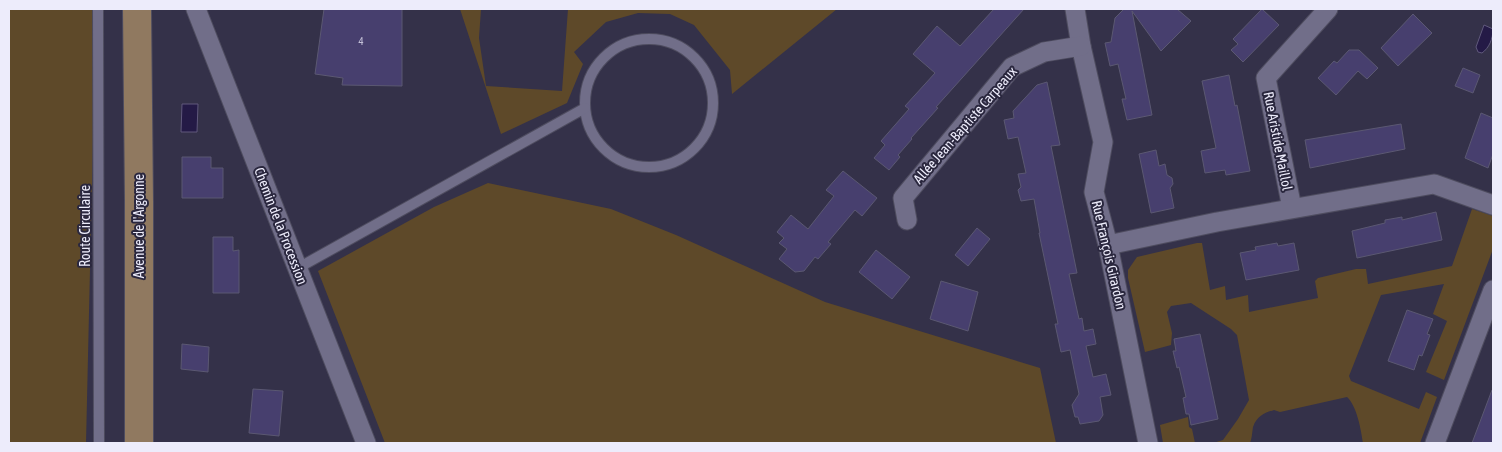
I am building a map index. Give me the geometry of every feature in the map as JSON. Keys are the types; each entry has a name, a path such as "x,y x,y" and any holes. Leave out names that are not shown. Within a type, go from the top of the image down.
{"main road":[{"name":"Avenue de l'Argonne","path":"137,9 139,443"}],"street":[{"name":"Chemin de la Procession","path":"196,9 366,443"},
{"name":"Rue François Girardon","path":"1074,9 1103,142 1094,192 1108,245 1148,443"},
{"name":"Rue Aristide Maillol","path":"1292,208 1266,78 1328,9"},
{"name":"Allée Jean-Baptiste Carpeaux","path":"906,220 904,198 1012,67 1044,52 1081,46"},
{"name":"Rue Aristide Maillol","path":"1108,245 1217,222 1434,184 1493,205"},
{"path":"1435,443 1493,290"}],"lane":[{"name":"Route Circulaire","path":"98,9 99,443"},
{"path":"645,39 666,41 684,50 699,63 709,81 713,101 710,123 699,142 683,157 663,166 641,167 620,161 602,148 590,129 584,108 586,88 594,69 603,58 625,43 645,39"},
{"path":"298,268 584,108"}],"shaded area":[{"path":"9,9 96,9 86,443 9,443"},
{"path":"460,9 481,9 479,38 486,86 562,91 568,9 837,9 732,94 730,70 694,25 670,14 638,13 606,22 574,52 583,64 567,103 501,134"},
{"path":"1484,25 1493,29 1493,33 1489,46 1482,53 1478,52 1476,47"},
{"path":"182,104 198,104 197,132 181,132"},
{"path":"488,183 611,209 676,235 825,302 1040,368 1056,443 385,443 318,271 434,207"},
{"path":"1472,209 1493,216 1493,249 1444,380 1426,372 1447,321 1433,314 1444,284 1381,295 1349,376 1351,381 1419,409 1426,392 1437,397 1420,443 1363,443 1356,412 1347,397 1280,412 1274,410 1264,414 1253,427 1250,443 1213,443 1223,440 1249,400 1237,335 1191,303 1171,306 1167,312 1172,333 1171,345 1145,352 1128,278 1128,270 1137,257 1202,243 1210,290 1225,286 1226,300 1248,295 1249,312 1318,298 1315,281 1318,278 1356,269 1366,269 1368,284 1452,266"},
{"path":"1188,417 1189,427 1192,429 1195,443 1163,443 1160,425"}],"building":[{"path":"324,9 402,9 402,86 342,85 343,78 315,74"},
{"path":"994,9 1024,9 936,107 938,108 911,138 898,155 900,157 889,170 874,158 885,145 881,141 909,109 905,106 935,73 913,54 937,26 960,46"},
{"path":"1124,9 1177,9 1191,21 1161,51 1132,11 1152,115 1127,120 1122,99 1126,99 1118,64 1110,66 1105,43 1111,42 1115,18"},
{"path":"1262,9 1279,25 1243,62 1231,50 1238,44 1233,39"},
{"path":"1413,14 1432,33 1398,66 1381,48"},
{"path":"1349,50 1359,50 1378,68 1367,79 1358,71 1336,95 1318,78 1334,61 1337,63"},
{"path":"1463,68 1480,75 1473,93 1455,86"},
{"path":"1229,75 1250,171 1226,175 1225,170 1205,173 1201,151 1216,148 1202,81"},
{"path":"1047,82 1060,145 1051,146 1077,273 1069,274 1079,319 1082,318 1084,331 1093,329 1096,344 1086,346 1093,377 1106,374 1111,395 1100,397 1103,415 1099,421 1080,424 1078,417 1075,417 1072,405 1079,394 1070,350 1061,352 1055,324 1058,324 1039,233 1034,199 1021,201 1018,190 1021,187 1018,174 1026,173 1018,137 1008,139 1004,120 1014,118 1013,111 1037,85"},
{"path":"1481,113 1493,118 1493,154 1488,168 1465,158"},
{"path":"1401,124 1405,149 1310,168 1305,140"},
{"path":"1156,150 1159,166 1165,164 1167,175 1172,178 1173,184 1170,188 1174,208 1151,213 1139,154"},
{"path":"182,157 211,157 211,168 223,168 223,198 182,198"},
{"path":"843,171 877,198 862,216 855,210 828,242 831,244 818,259 815,257 804,271 795,272 779,259 787,249 779,243 784,238 777,232 791,215 808,229 834,196 826,190"},
{"path":"1436,212 1442,240 1357,258 1352,231 1385,223 1385,220 1402,217 1402,220"},
{"path":"977,228 990,239 968,266 955,255"},
{"path":"213,237 233,237 233,251 239,250 239,293 213,293"},
{"path":"1277,243 1278,246 1294,243 1299,270 1246,280 1240,253 1256,250 1255,247"},
{"path":"876,250 910,277 892,299 859,272"},
{"path":"941,281 978,292 968,331 930,319"},
{"path":"1407,310 1433,319 1427,334 1430,335 1422,356 1419,355 1414,370 1388,361"},
{"path":"1200,334 1218,419 1191,425 1189,414 1186,414 1183,398 1186,397 1173,351 1176,351 1174,339"},
{"path":"182,344 209,347 208,372 181,369"},
{"path":"253,389 283,391 279,436 249,433"},
{"path":"1492,390 1493,443 1472,443"}]}
